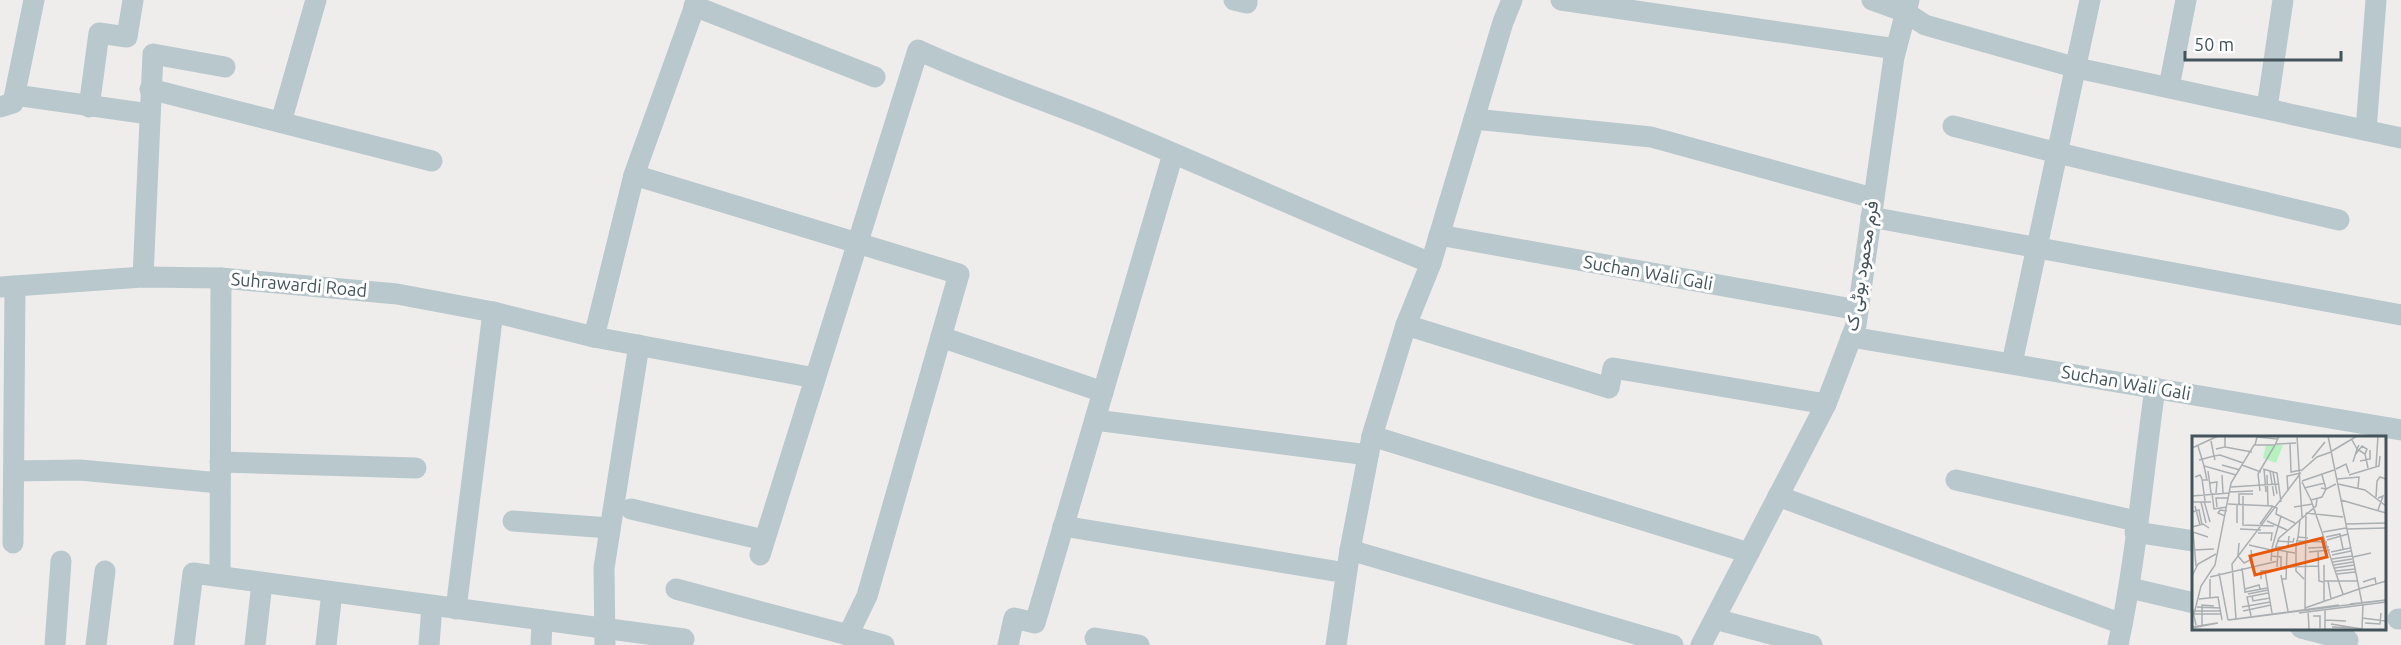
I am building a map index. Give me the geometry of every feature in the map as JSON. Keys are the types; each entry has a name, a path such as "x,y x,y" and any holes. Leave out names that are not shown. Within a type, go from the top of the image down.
{"street":[{"path":"34,0 7,101 148,114"},
{"path":"89,107 99,33 127,37 133,0"},
{"path":"281,122 316,0"},
{"path":"1234,0 1247,3 1247,0"},
{"path":"1336,645 1346,573 1370,446 1406,325 1431,263 1512,0"},
{"path":"1561,0 1896,49"},
{"path":"1872,0 1907,6 1925,25 2077,68 2401,138"},
{"path":"2012,363 2090,0"},
{"path":"2169,87 2186,0"},
{"path":"2267,108 2283,0"},
{"path":"2366,130 2376,0"},
{"path":"594,337 634,175 695,3 875,77"},
{"name":"فرم محمود بوٹی ک","path":"1701,645 1826,404 1851,337 1858,310 1896,49 1907,6"},
{"path":"632,509 762,547 918,50 948,64 1104,124 1323,220 1431,263"},
{"path":"143,278 148,114 153,54 225,67"},
{"path":"150,89 432,161"},
{"path":"1474,119 1651,137 1872,208 2037,248 2401,315"},
{"path":"1953,126 2339,220"},
{"path":"1008,645 1014,618 1035,622 1173,154"},
{"path":"634,175 959,273 867,596 848,635"},
{"name":"Suchan Wali Gali","path":"1439,235 1858,310"},
{"name":"Suhrawardi Road","path":"7,287 143,278 221,278 398,294 493,312 594,337 815,378"},
{"path":"220,576 221,278"},
{"path":"7,287 9,477 13,543"},
{"path":"456,609 493,312"},
{"path":"1406,325 1609,388 1613,368 1826,404"},
{"path":"941,337 1103,392"},
{"name":"Suchan Wali Gali","path":"1851,337 2401,430"},
{"path":"606,637 604,568 639,345"},
{"path":"2118,645 2130,588 2155,388"},
{"path":"1095,420 1370,446 1749,553"},
{"path":"9,477 80,470 220,473 416,468"},
{"path":"1956,480 2192,540"},
{"path":"1778,496 2122,624"},
{"path":"513,520 610,528"},
{"path":"1063,526 1346,573"},
{"path":"1350,550 1673,645"},
{"path":"55,645 61,561"},
{"path":"96,645 105,571"},
{"path":"184,645 193,573 542,620 606,637 684,639"},
{"path":"255,645 262,583"},
{"path":"2130,588 2192,603"},
{"path":"676,589 884,645"},
{"path":"326,645 332,592"},
{"path":"429,645 432,606"},
{"path":"1715,619 1812,645"},
{"path":"541,645 542,620"},
{"path":"2310,630 2348,638"},
{"path":"1095,639 1139,645"}]}
